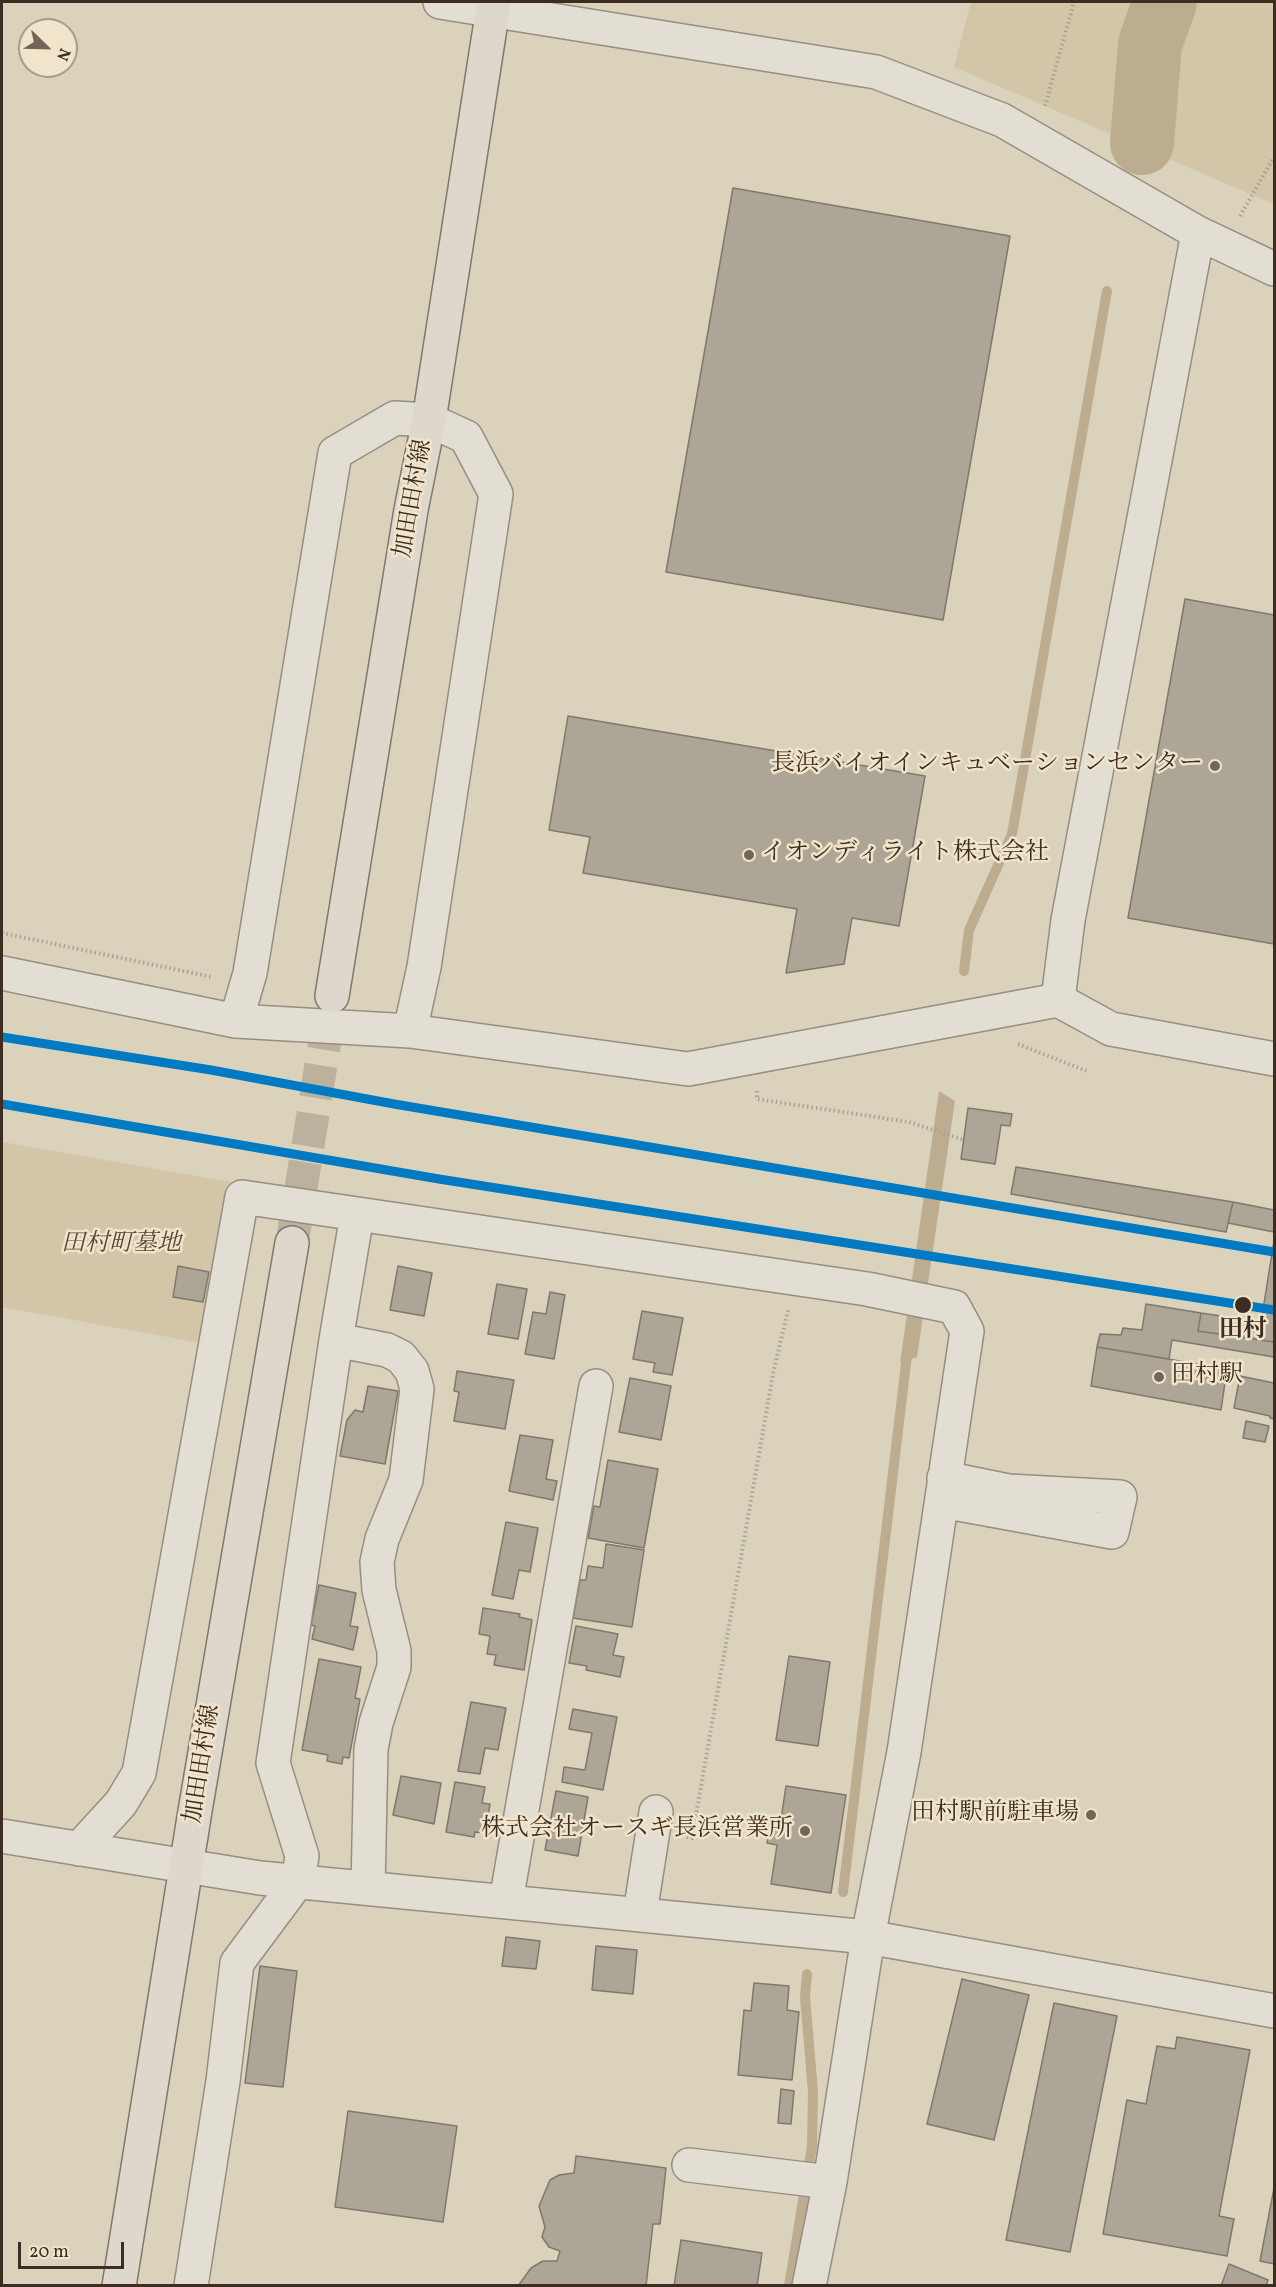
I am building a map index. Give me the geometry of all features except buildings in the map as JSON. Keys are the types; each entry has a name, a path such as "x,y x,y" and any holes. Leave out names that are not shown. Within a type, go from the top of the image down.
{"main road":[{"name":"加田田村線","path":"332,996 429,420 494,6"},
{"name":"加田田村線","path":"119,2286 292,1243"}],"street":[{"path":"440,2 494,6 876,72 1002,120 1210,240 1275,270"},
{"path":"1058,1000 1068,920 1210,240"},
{"path":"236,1021 246,984 335,453 395,418 429,420 466,437 496,494 424,967 410,1031"},
{"path":"2,973 236,1021 410,1031 688,1069 1058,1000 1111,1029 1275,1059"},
{"path":"79,1849 121,1803 140,1773 242,1197 886,1293 954,1307 967,1331 904,1752 868,1937 814,2180 809,2286"},
{"path":"191,2286 223,2081 237,1963 298,1881 302,1856 273,1763 336,1340 357,1215"},
{"path":"336,1340 387,1350 401,1357 412,1371 417,1389 406,1480 382,1539 377,1562 379,1590 394,1651 394,1667 376,1723 371,1749 368,1888"},
{"path":"506,1901 596,1386"},
{"path":"640,1913 656,1812"},
{"path":"2,1836 188,1868 298,1881 868,1937 1275,2011"},
{"path":"689,2165 814,2180"}],"path":[{"path":"1036,138 1074,2"},
{"path":"1210,240 1275,157"},
{"path":"2,933 246,984"},
{"path":"1014,1042 1089,1072"},
{"path":"757,1099 909,1122 964,1140"},
{"path":"678,1836 692,1838 773,1374 783,1342 789,1307"}],"green space":[{"path":"971,2 1274,2 1274,204 954,67"},
{"name":"田村町墓地","path":"2,1142 231,1182 206,1344 2,1307"}],"shaded area":[{"path":"939,1091 955,1101 917,1357 900,1363"}],"waterway":[{"path":"1142,143 1150,44 1165,2"},
{"path":"964,971 969,930 1012,834 1107,291"},
{"path":"843,1892 908,1347"},
{"path":"789,2286 812,2146 813,2092 805,1997 807,1974"}],"tunnel":[{"path":"292,1243 332,998"}],"transit line":[{"path":"2,1037 211,1070 394,1104 1274,1252"},
{"path":"2,1104 439,1179 1274,1310"}],"place":[{"name":"長浜バイオインキュベーションセンター","path":"1215,766"},
{"name":"イオンディライト株式会社","path":"749,855"},
{"name":"田村","path":"1243,1305"},
{"name":"田村駅","path":"1159,1377"},
{"name":"田村駅前駐車場","path":"1091,1815"},
{"name":"株式会社オースギ長浜営業所","path":"805,1831"}]}
